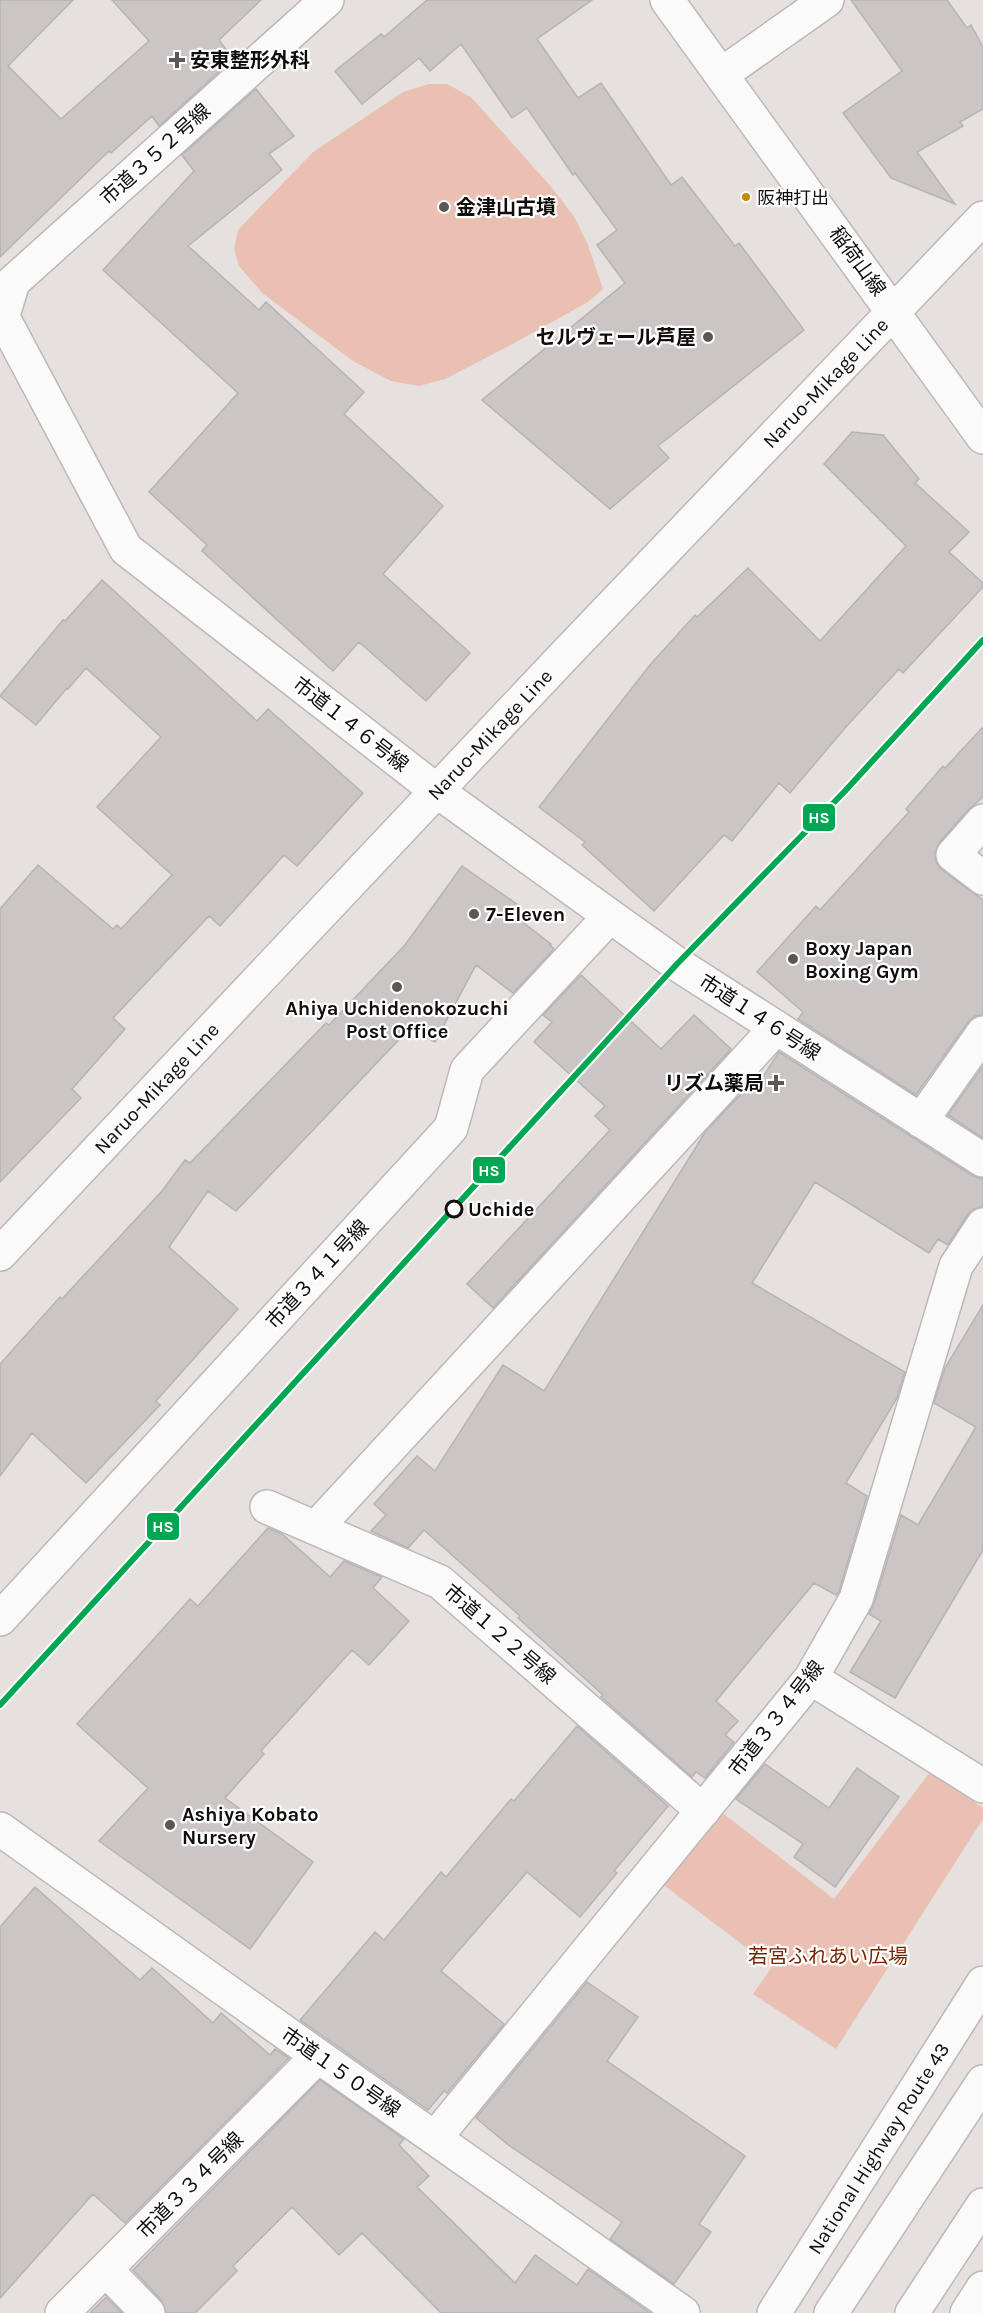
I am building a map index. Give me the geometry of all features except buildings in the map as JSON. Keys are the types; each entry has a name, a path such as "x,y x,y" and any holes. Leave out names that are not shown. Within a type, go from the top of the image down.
{"main road":[{"name":"市道３５２号線","path":"1,315 13,282 327,0"},
{"name":"稲荷山線","path":"667,0 983,437"},
{"path":"722,74 827,0"},
{"name":"Naruo-Mikage Line","path":"0,1254 983,218"},
{"name":"市道１４６号線","path":"1,315 126,549 437,791 677,964 983,1160"},
{"path":"983,821 953,855 983,878"},
{"name":"市道３４１号線","path":"0,1618 451,1128 467,1070 610,916"},
{"path":"316,1528 776,1028"},
{"path":"921,1121 983,1033"},
{"name":"市道３３４号線","path":"435,2138 812,1678 856,1599 956,1266 983,1225"},
{"name":"市道１２２号線","path":"267,1507 440,1582 703,1811"},
{"path":"812,1678 983,1786"},
{"name":"市道１５０号線","path":"0,1829 682,2313"},
{"name":"National Highway Route 43","path":"774,2313 983,1983"},
{"name":"市道３３４号線","path":"62,2313 318,2056"},
{"path":"831,2313 983,2082"},
{"path":"912,2313 983,2205"},
{"path":"106,2270 148,2313"},
{"path":"967,2313 983,2288"}],"green space":[{"path":"429,84 447,84 471,97 553,189 575,218 588,245 603,289 588,302 507,347 445,379 419,386 391,381 353,361 262,293 239,266 234,249 238,230 313,152 403,92"},
{"name":"若宮ふれあい広場","path":"930,1772 983,1808 983,1819 836,2049 753,1994 772,1967 661,1883 720,1811 834,1899"}],"transit line":[{"name":"HS","path":"0,1705 677,964 845,791 983,640"}],"place":[{"name":"安東整形外科","path":"177,60"},
{"name":"阪神打出","path":"746,197"},
{"name":"金津山古墳","path":"444,207"},
{"name":"セルヴェール芦屋","path":"708,337"},
{"name":"7-Eleven","path":"474,914"},
{"name":"Boxy Japan Boxing Gym","path":"793,959"},
{"name":"Ahiya Uchidenokozuchi Post Office","path":"397,987"},
{"name":"リズム薬局","path":"776,1083"},
{"name":"Uchide","path":"454,1209"},
{"name":"Ashiya Kobato Nursery","path":"170,1825"}]}
